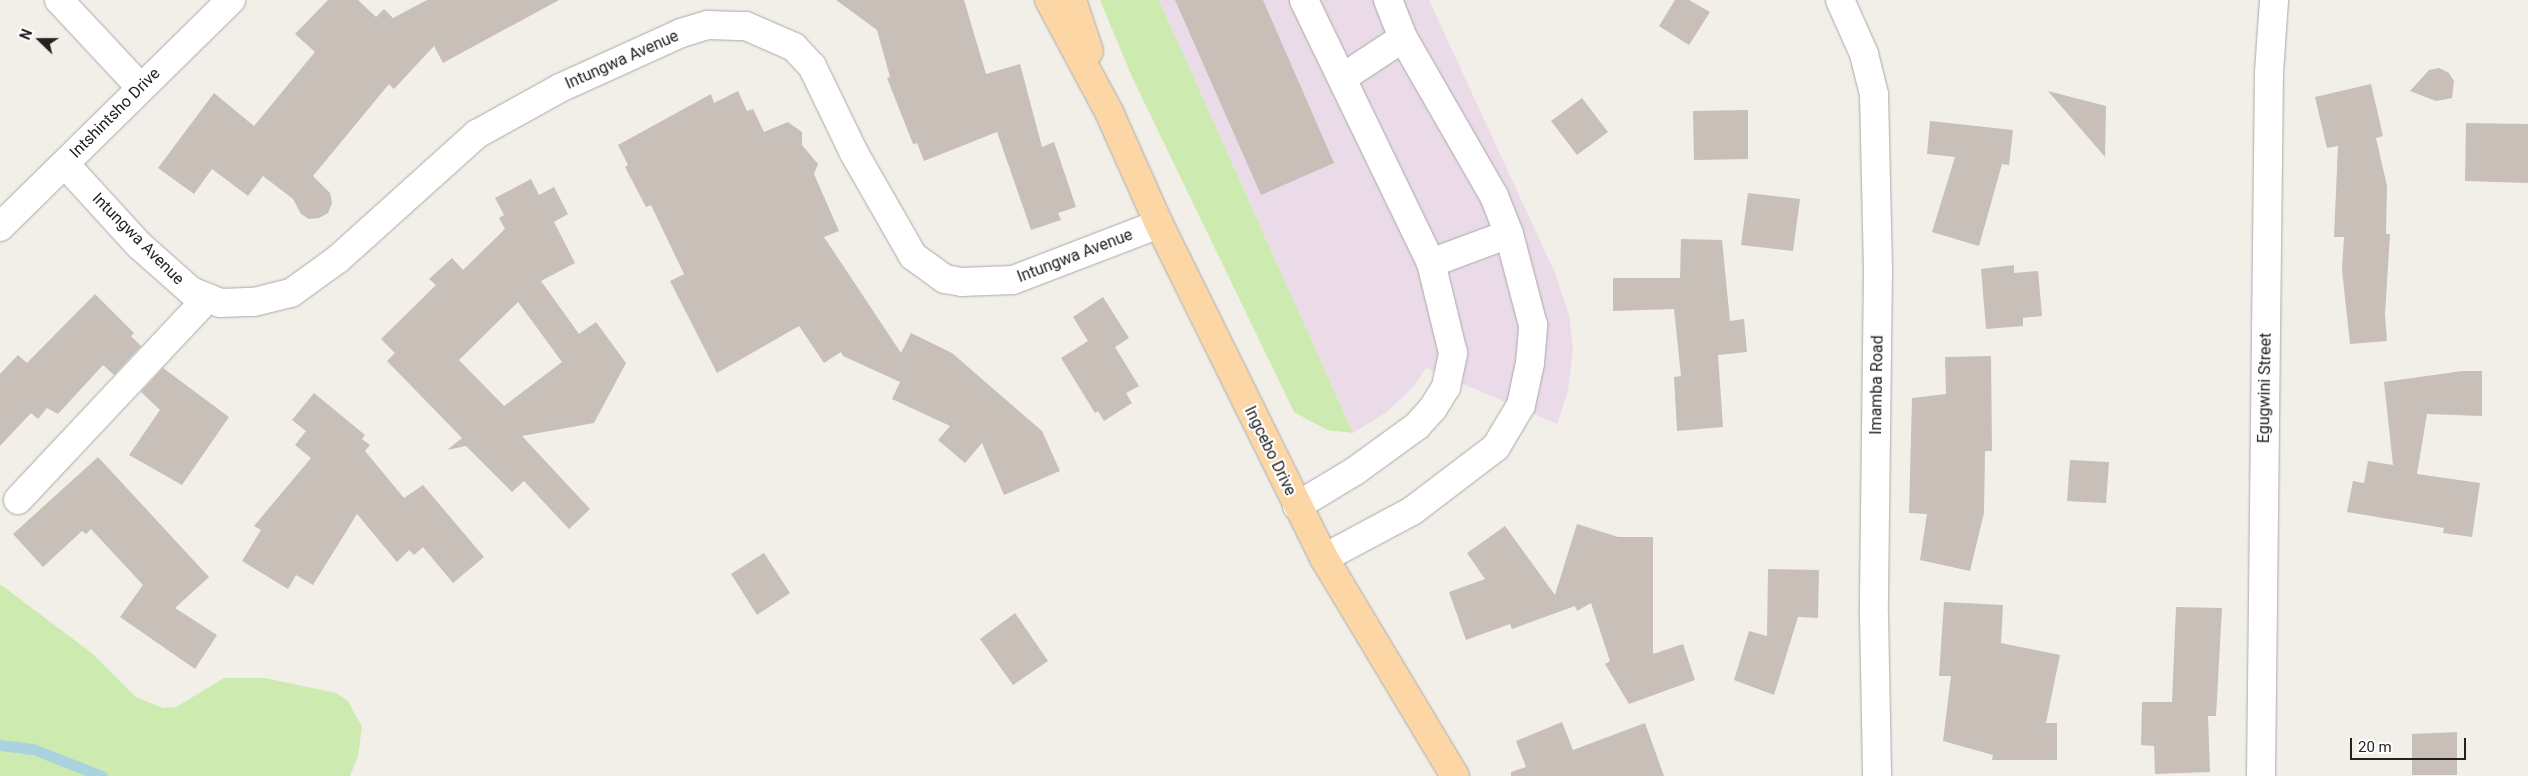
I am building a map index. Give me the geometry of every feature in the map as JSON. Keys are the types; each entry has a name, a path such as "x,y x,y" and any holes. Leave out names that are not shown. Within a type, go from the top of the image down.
{"main road":[{"name":"Ingcebo Drive","path":"1049,0 1110,114 1160,224 1324,558 1455,776"},
{"name":"Ingcebo Drive","path":"1072,0 1110,114"}],"street":[{"path":"59,0 141,88"},
{"name":"Intshintsho Drive","path":"0,227 231,0"},
{"path":"1297,506 1355,471 1417,426 1433,408 1446,387 1453,353 1431,263 1304,0"},
{"path":"1324,558 1412,511 1453,483 1496,447 1521,405 1533,325 1508,234 1494,196 1403,38 1388,0"},
{"name":"Imamba Road","path":"1840,0 1864,54 1874,94 1878,269 1874,605 1878,776"},
{"name":"Egugwini Street","path":"2261,776 2269,72 2274,0"},
{"name":"Intungwa Avenue","path":"65,164 139,245 191,291 220,303 254,302 291,293 338,259 477,134 560,88 708,24 746,26 775,36 794,47 812,66 854,152 913,256 945,279 962,282 1012,280 1160,224"},
{"path":"1342,78 1403,38"},
{"path":"1431,263 1508,234"},
{"path":"18,500 208,298"}],"shaded area":[{"path":"1159,0 1429,0 1555,273 1569,315 1573,349 1568,391 1557,424 1426,368 1414,386 1387,412 1353,433"}],"green space":[{"path":"1100,0 1159,0 1353,433 1327,430 1294,412 1132,77"},
{"path":"0,584 93,654 136,697 163,708 176,707 224,678 265,678 336,693 348,701 362,727 358,756 350,776 0,776"}],"building":[{"path":"328,0 358,0 376,17 384,9 393,18 427,0 559,0 443,63 434,46 394,89 389,84 313,176 330,193 332,203 328,213 319,218 309,219 301,214 293,199 263,176 248,196 212,169 194,194 158,168 214,93 254,126 315,52 295,34"},
{"path":"836,0 964,0 986,74 1020,64 1042,147 1054,142 1076,207 1058,213 1061,220 1031,230 997,132 924,161 917,143 913,144 887,78 890,77 877,30"},
{"path":"1175,0 1263,0 1334,163 1261,195"},
{"path":"1675,0 1689,0 1710,12 1689,45 1659,26"},
{"path":"2439,68 2449,73 2454,81 2452,98 2436,101 2410,91 2429,70"},
{"path":"2371,84 2383,136 2376,138 2387,186 2386,234 2390,234 2385,314 2387,341 2350,344 2342,270 2344,237 2334,237 2338,146 2327,148 2315,97"},
{"path":"738,91 747,111 753,109 764,132 788,122 802,132 802,145 818,164 814,174 839,231 824,237 901,353 911,333 952,353 1042,431 1060,471 1004,495 982,443 965,463 938,440 950,426 892,399 900,382 843,356 841,352 824,363 799,326 717,373 670,281 684,274 651,205 646,207 625,167 628,165 618,145 711,94 714,103"},
{"path":"2048,91 2106,106 2105,157"},
{"path":"1582,98 1608,132 1577,155 1551,121"},
{"path":"1748,110 1748,159 1694,160 1693,111"},
{"path":"1930,121 2013,130 2009,165 2002,164 1979,246 1932,232 1955,157 1927,154"},
{"path":"2466,123 2528,124 2528,183 2465,181"},
{"path":"531,179 539,195 554,187 568,214 554,222 575,263 541,281 579,334 596,322 626,363 594,423 522,436 590,509 569,529 524,481 512,492 466,446 447,450 462,438 387,361 395,353 381,339 436,285 429,279 452,258 463,270 505,229 499,218 504,215 495,198","holes":["518,302 562,362 504,406 459,360"]},
{"path":"1748,193 1800,199 1793,251 1741,245"},
{"path":"1681,239 1722,240 1730,321 1744,319 1747,352 1718,355 1723,427 1677,431 1674,377 1681,376 1674,309 1613,311 1613,278 1680,278"},
{"path":"2014,265 2014,273 2038,271 2042,316 2023,318 2023,326 1986,329 1981,269"},
{"path":"95,294 134,333 131,336 141,346 114,375 103,365 58,414 47,408 38,419 31,413 0,446 0,374 18,355 27,363"},
{"path":"1103,297 1129,338 1115,347 1139,386 1126,393 1132,403 1104,421 1098,411 1095,413 1061,358 1088,341 1073,317"},
{"path":"1991,356 1992,451 1985,451 1984,513 1970,571 1920,560 1927,514 1909,513 1912,398 1946,394 1945,357"},
{"path":"163,368 229,417 182,485 129,455 160,410 141,392"},
{"path":"2462,371 2482,371 2482,416 2427,414 2417,474 2480,483 2472,537 2443,533 2444,528 2347,512 2353,481 2364,483 2368,461 2393,465 2384,382"},
{"path":"314,393 365,435 362,439 370,445 365,451 404,498 423,485 484,557 453,583 423,547 414,555 409,550 397,562 357,514 313,585 296,575 288,589 242,561 261,530 254,526 311,458 295,445 306,431 292,420"},
{"path":"98,457 209,577 175,608 217,635 195,669 120,617 143,585 91,529 86,534 82,531 43,567 13,534"},
{"path":"2070,460 2109,462 2106,503 2067,501"},
{"path":"1577,524 1618,537 1653,537 1653,654 1683,644 1695,680 1629,704 1605,664 1610,661 1591,603 1577,611 1575,606 1512,629 1510,624 1466,640 1449,592 1485,579 1467,553 1505,526 1555,595"},
{"path":"764,553 790,593 757,615 731,574"},
{"path":"1768,569 1819,570 1818,618 1798,617 1774,695 1734,680 1749,631 1767,636"},
{"path":"1944,602 2003,605 2001,643 2060,655 2046,723 2057,723 2057,760 1992,760 1993,755 1943,741 1951,676 1939,676"},
{"path":"2176,607 2222,608 2216,716 2208,716 2210,772 2155,774 2154,746 2141,745 2142,702 2172,702"},
{"path":"1015,613 1048,661 1013,685 980,639"},
{"path":"1562,722 1573,750 1645,723 1664,776 1511,776 1511,772 1526,767 1516,741"},
{"path":"2457,732 2457,775 2412,775 2412,734"}],"waterway":[{"path":"0,745 33,749 102,776"}]}
